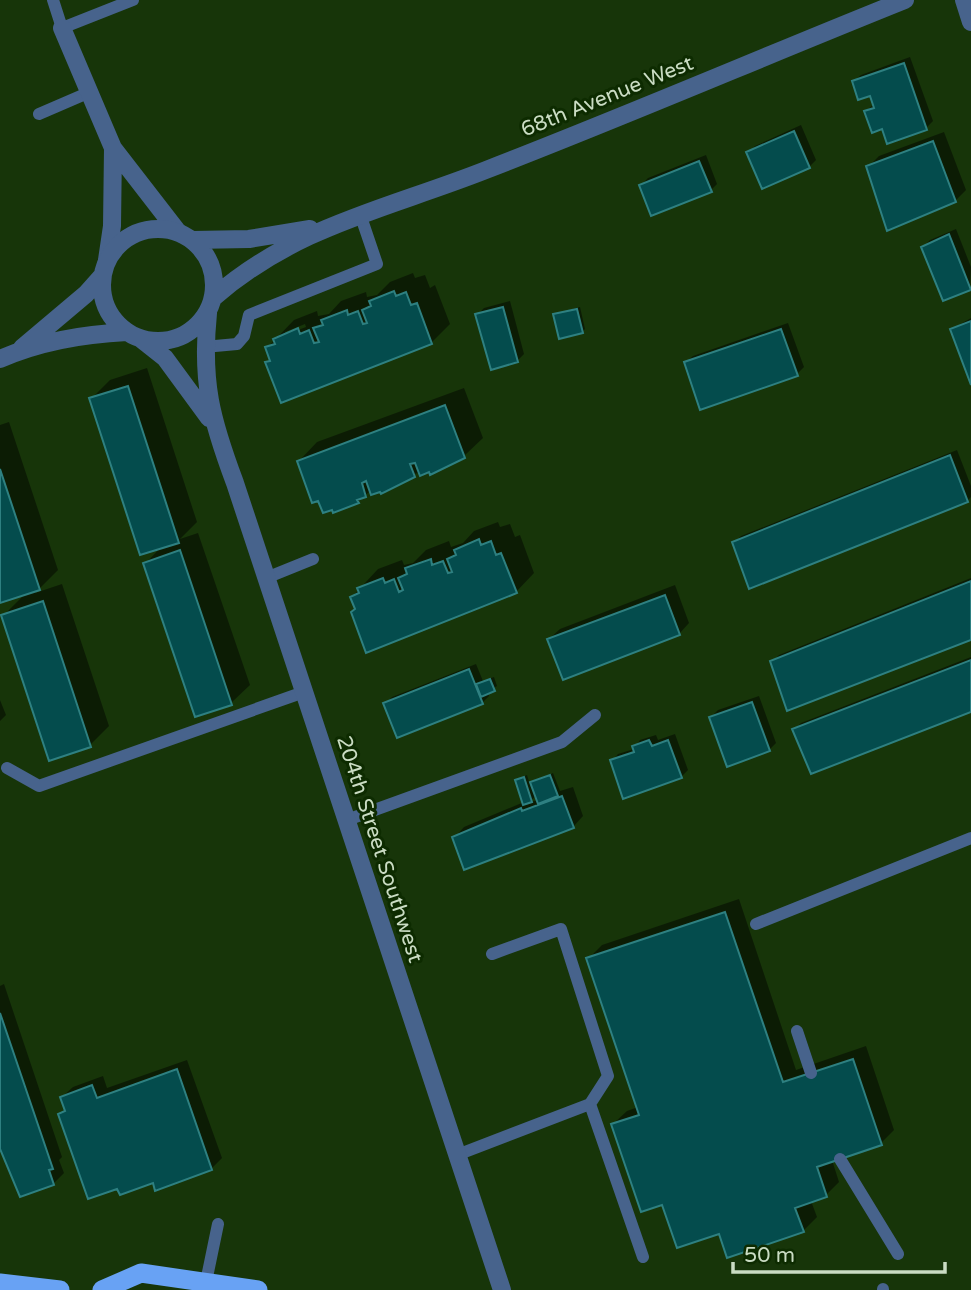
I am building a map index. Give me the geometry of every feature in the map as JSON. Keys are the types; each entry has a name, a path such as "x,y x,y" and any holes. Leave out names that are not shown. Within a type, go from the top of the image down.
{"highway":[{"path":"102,1290 141,1273 258,1290"},
{"path":"0,1283 60,1290"}],"street":[{"name":"68th Avenue West","path":"210,305 257,264 324,227 486,170 905,0"},
{"path":"964,0 971,22"},
{"path":"0,359 19,351 100,334 134,335 157,341 179,337 198,325 210,305 212,266 113,148 62,28"},
{"path":"113,148 112,226 105,268 107,308 134,335"},
{"name":"68th Avenue West","path":"185,236 249,239 324,227"},
{"path":"19,351 86,294 117,246 145,230 185,236"},
{"name":"204th Street Southwest","path":"210,305 204,347 212,423 502,1290"},
{"name":"204th Street Southwest","path":"134,335 165,358 212,423"}],"lane":[{"path":"53,0 62,28 133,0"},
{"path":"39,114 90,92"},
{"path":"204,347 237,344 244,336 249,315 377,264 360,214"},
{"path":"266,578 313,559"},
{"path":"7,768 39,786 304,692"},
{"path":"347,820 562,742 595,715"},
{"path":"756,924 971,838"},
{"path":"457,1155 590,1104 608,1076 561,929 492,954"},
{"path":"797,1031 811,1073"},
{"path":"590,1104 643,1257"},
{"path":"840,1159 898,1254"},
{"path":"206,1282 218,1224"}],"building":[{"path":"904,63 927,130 887,144 882,129 872,133 864,111 874,108 870,96 858,100 852,81"},
{"path":"794,131 810,168 762,189 746,152"},
{"path":"933,141 956,202 887,231 866,166"},
{"path":"699,161 712,192 651,216 639,185"},
{"path":"949,234 971,290 943,301 921,247"},
{"path":"394,291 396,296 406,292 411,305 417,303 432,344 281,403 265,362 270,361 265,347 275,344 273,339 298,328 300,334 309,330 314,343 319,342 313,328 323,325 321,320 347,310 348,315 358,311 363,324 367,323 362,310 371,306 369,301"},
{"path":"503,307 518,362 491,370 475,314"},
{"path":"577,309 583,333 559,339 553,314"},
{"path":"971,321 971,385 950,329"},
{"path":"781,329 798,376 700,410 684,362"},
{"path":"128,386 179,543 140,555 89,398"},
{"path":"445,405 465,458 430,475 429,472 420,476 415,463 410,464 415,477 381,494 371,495 366,481 362,483 366,497 357,500 359,503 333,513 332,510 323,513 318,501 312,503 297,461"},
{"path":"950,455 968,502 749,589 732,542"},
{"path":"0,469 40,590 0,603"},
{"path":"479,539 481,545 491,541 496,555 501,553 517,593 366,653 351,612 355,609 350,597 359,593 357,588 383,578 385,583 394,579 399,592 403,590 398,578 407,574 405,568 431,559 432,565 443,561 448,573 452,572 447,559 456,555 454,550"},
{"path":"180,550 232,705 195,717 143,563"},
{"path":"971,581 971,640 787,711 770,661"},
{"path":"665,595 680,635 563,680 547,639"},
{"path":"43,601 91,747 49,761 1,615"},
{"path":"971,660 971,712 811,774 792,729"},
{"path":"469,669 483,704 397,738 383,703"},
{"path":"490,679 495,691 481,697 476,684"},
{"path":"752,702 770,751 727,767 709,717"},
{"path":"649,740 652,746 668,740 682,778 623,799 610,760 634,752 632,746"},
{"path":"550,775 558,796 538,804 530,782"},
{"path":"524,777 532,802 523,805 515,780"},
{"path":"562,796 574,828 464,870 452,837 521,808 522,811"},
{"path":"725,912 783,1082 853,1059 882,1145 817,1167 827,1197 795,1208 804,1232 727,1258 719,1234 677,1248 662,1205 641,1212 611,1124 639,1115 586,958"},
{"path":"0,1013 53,1169 49,1170 54,1185 20,1197 0,1149"},
{"path":"177,1069 212,1170 155,1191 153,1183 120,1195 117,1189 88,1199 58,1114 65,1111 60,1097 92,1085 97,1098"}]}
